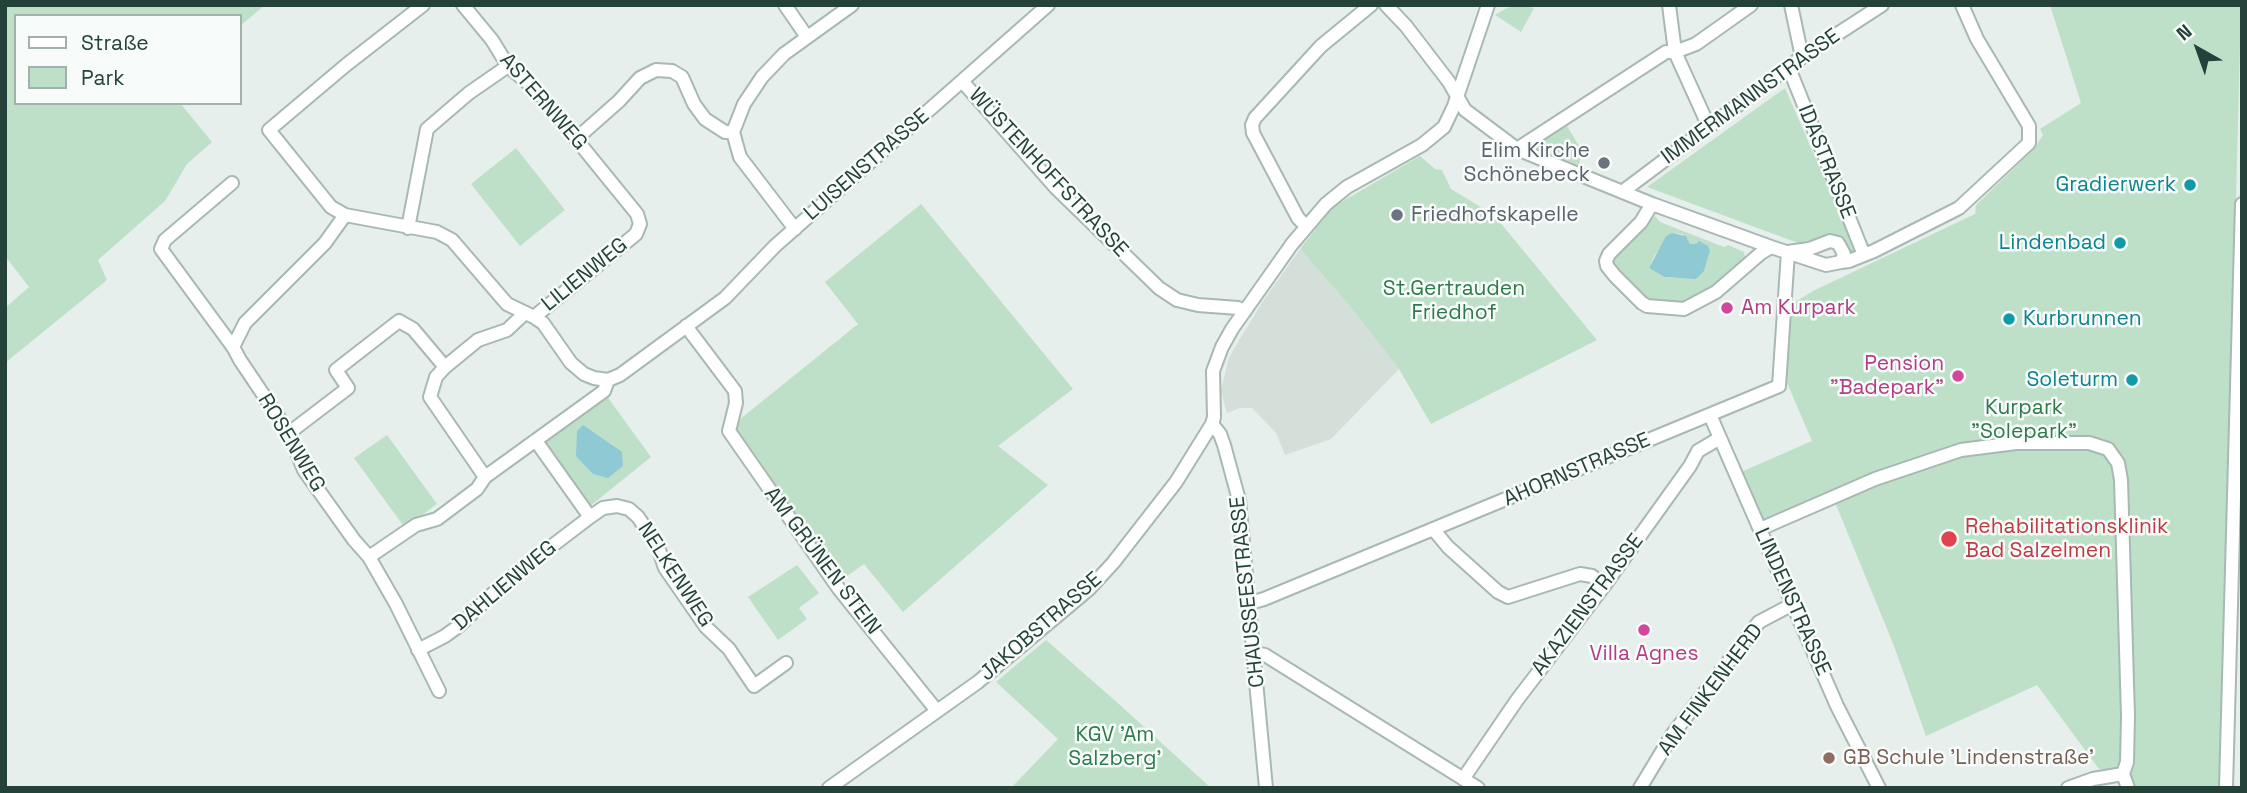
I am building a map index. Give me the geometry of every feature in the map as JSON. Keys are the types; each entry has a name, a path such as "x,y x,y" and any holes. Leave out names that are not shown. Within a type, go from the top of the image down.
{"street":[{"path":"423,5 269,130 331,207 345,215 437,232 452,240 506,304 543,323 571,363 594,379 608,380"},
{"name":"ASTERNWEG","path":"463,5 492,40 508,66 537,91 637,215 640,224 636,234"},
{"path":"785,5 807,37"},
{"path":"795,229 740,157 733,132 744,104 762,77 784,54 852,5"},
{"name":"LUISENSTRASSE","path":"369,557 416,525 437,519 477,489 485,477 604,391 608,380 620,375 725,298 795,229 1048,5"},
{"path":"1306,226 1298,218 1253,133 1252,125 1255,118 1321,46 1371,5"},
{"path":"1386,5 1406,26 1465,110 1517,149 1652,204 1826,265 1864,255 1959,208 2029,143 2029,126 1977,39 1962,5"},
{"name":"CHAUSSEESTRASSE","path":"1266,788 1242,516 1237,486 1220,434 1212,425 1212,381 1216,359 1245,311 1306,226 1326,204 1347,187 1436,135 1446,124 1488,5"},
{"path":"1669,5 1675,52 1709,127"},
{"path":"1517,149 1665,52 1675,52 1696,44 1751,5"},
{"path":"1791,5 1802,57"},
{"name":"IMMERMANNSTRASSE","path":"1622,192 1802,57 1882,5"},
{"path":"408,228 427,129 469,93 508,66"},
{"name":"IDASTRASSE","path":"1789,68 1864,255"},
{"path":"576,139 619,101 640,78 656,70 672,71 682,76 694,104 705,118 725,132 733,132"},
{"name":"WÜSTENHOFFSTRASSE","path":"962,81 1066,198 1149,279 1177,300 1245,311"},
{"name":"ROSENWEG","path":"232,183 165,240 161,250 233,347 289,433 304,470 369,557 396,604 439,691"},
{"path":"1652,204 1641,222 1609,254 1606,261 1615,276 1647,306 1684,309 1716,292 1761,253 1772,247"},
{"path":"2226,788 2242,204"},
{"path":"233,347 245,323 325,243 345,215"},
{"name":"LILIENWEG","path":"445,367 478,340 507,330 529,315 636,234"},
{"path":"1788,252 1835,242 1844,250 1841,262"},
{"name":"AHORNSTRASSE","path":"1250,603 1779,386 1788,252"},
{"path":"289,433 348,388 336,370 399,321 413,329 445,367 436,377 430,397 485,477"},
{"name":"AM GRÜNEN STEIN","path":"686,326 735,391 736,403 729,431 839,589 937,711"},
{"name":"LINDENSTRASSE","path":"1710,415 1837,706 1879,788"},
{"name":"JAKOBSTRASSE","path":"829,788 937,711 1027,642 1102,576 1160,504 1212,425"},
{"name":"AKAZIENSTRASSE","path":"1463,779 1517,700 1690,467 1698,452 1720,438"},
{"path":"536,441 590,517"},
{"path":"1760,528 1848,489 1961,450 1994,444 2089,443 2108,449 2118,463 2121,480 2128,716 2127,762 2123,774 2128,788"},
{"name":"NELKENWEG","path":"590,517 603,508 617,506 629,509 638,517 658,547 665,568 706,627 729,649 754,685 786,663"},
{"name":"DAHLIENWEG","path":"418,650 460,625 506,581 590,517"},
{"path":"1433,529 1448,547 1498,592 1508,597 1580,574 1592,576 1604,586"},
{"name":"AM FINKENHERD","path":"1640,788 1672,735 1759,622 1793,604"},
{"path":"1255,653 1265,655 1478,788"},
{"path":"2068,788 2093,779 2123,774"}],"shaded area":[{"path":"1300,249 1399,369 1331,439 1285,455 1276,433 1252,408 1240,408 1227,413 1221,391 1229,357 1263,301"}],"green space":[{"path":"5,5 265,5 242,24 242,14 14,14 14,105 182,105 212,142 187,164 165,201 98,260 107,280 5,363 5,308 29,287 5,256"},
{"path":"1520,5 1534,8 1521,32 1495,15"},
{"name":"Kurpark \"Solepark\"","path":"2050,5 2241,5 2221,788 2132,788 2126,769 2099,769 2037,685 1926,736 1894,646 1832,495 1764,525 1741,472 1812,441 1779,364 1786,307 1815,290 1975,214 1976,205 2033,150 2043,135 2040,129 2081,103"},
{"path":"1785,88 1857,256 1853,257 1843,239 1838,237 1829,236 1798,243 1647,187"},
{"path":"1564,121 1582,151 1579,165 1523,143"},
{"path":"516,148 565,210 520,246 471,184"},
{"name":"St.Gertrauden Friedhof","path":"1420,156 1435,169 1442,170 1451,189 1494,215 1597,340 1431,424 1399,369 1300,249 1333,207"},
{"path":"921,204 1073,389 998,446 1048,485 903,612 864,564 839,582 732,431 734,424 858,324 825,282"},
{"path":"1655,216 1660,222 1744,252 1746,262 1728,278 1690,303 1651,304 1610,268 1611,255","holes":["1672,233 1682,234 1690,244 1697,244 1710,251 1704,271 1674,278 1664,277 1649,268 1654,256"]},
{"path":"606,395 651,457 589,507 540,441"},
{"path":"387,435 437,504 405,528 354,458"},
{"path":"797,565 819,593 799,608 807,619 778,640 748,597"},
{"name":"KGV 'Am Salzberg'","path":"1046,640 1211,788 1011,788 1058,739 996,682"}],"water":[{"path":"1672,233 1686,236 1690,244 1699,241 1708,246 1710,251 1704,271 1696,279 1664,277 1649,268 1666,236"},
{"path":"583,425 622,452 623,466 608,478 593,474 576,456 577,431"}],"place":[{"name":"Elim Kirche Schönebeck","path":"1604,163"},
{"name":"Gradierwerk","path":"2190,185"},
{"name":"Friedhofskapelle","path":"1397,215"},
{"name":"Lindenbad","path":"2120,243"},
{"name":"Am Kurpark","path":"1727,308"},
{"name":"Kurbrunnen","path":"2009,319"},
{"name":"Pension \"Badepark\"","path":"1958,376"},
{"name":"Soleturm","path":"2132,380"},
{"name":"Rehabilitationsklinik Bad Salzelmen","path":"1949,539"},
{"name":"Villa Agnes","path":"1644,630"},
{"name":"GB Schule 'Lindenstraße'","path":"1829,758"}]}
